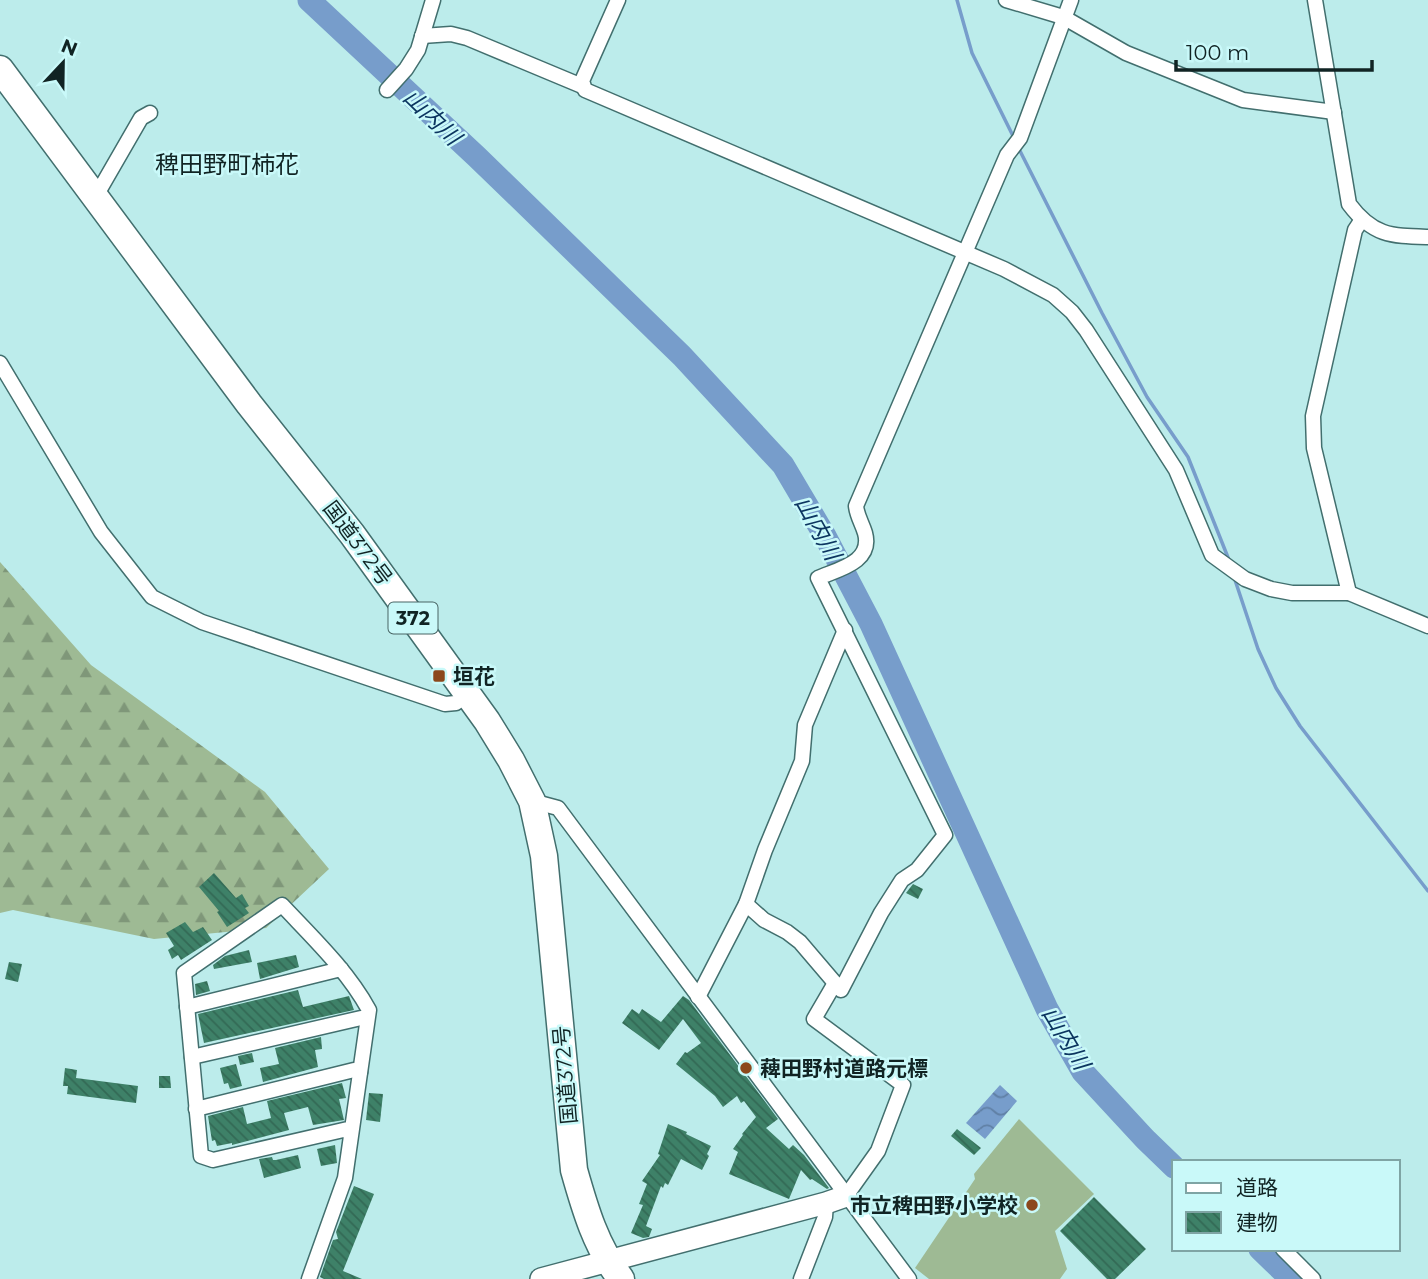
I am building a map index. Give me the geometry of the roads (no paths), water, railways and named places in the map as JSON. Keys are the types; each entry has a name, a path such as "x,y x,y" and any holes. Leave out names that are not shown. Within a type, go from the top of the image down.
{"highway":[{"name":"国道372号","path":"0,69 249,404 352,534 468,694 511,760 532,801 544,856 574,1170 587,1217 614,1270"}],"street":[{"path":"387,90 406,69 418,50 433,0"},
{"path":"582,86 618,0"},
{"path":"1006,0 1063,17 1126,53 1230,96 1284,107 1334,112"},
{"path":"746,904 764,920 800,942 841,990 881,913 902,880 917,870 945,835 818,578 859,560 867,548 856,506 1007,155 1020,138 1071,0"},
{"path":"1315,0 1349,204 1361,220 1390,236 1428,237"},
{"path":"422,37 451,34 467,38 965,252 1053,295 1072,312 1176,470 1212,555 1245,579 1271,589 1292,593 1349,593 1428,626"},
{"path":"96,196 141,118 150,113"},
{"path":"1349,593 1314,448 1313,416 1355,229 1361,220"},
{"path":"0,363 101,532 152,597 202,622 445,704 456,703 468,694"},
{"path":"698,997 746,904 802,761 805,725 845,630"},
{"path":"532,801 558,808 909,1279"},
{"path":"309,1279 345,1178 369,1010 341,969 282,905 184,973 201,1156 213,1160 352,1128"},
{"path":"187,1007 341,969"},
{"path":"541,1279 614,1270 846,1196 878,1152 903,1085 814,1019 835,983"},
{"path":"192,1057 361,1018 367,1019"},
{"path":"196,1109 354,1070 360,1072"},
{"path":"801,1279 825,1217 826,1203"},
{"path":"1285,1251 1313,1279"}],"water":[{"path":"1000,1085 1017,1101 985,1139 966,1123"}],"waterway":[{"name":"山内川","path":"309,0 477,157 682,356 783,465 825,536 871,624 1047,1009 1083,1072 1172,1165"},
{"path":"957,0 972,53 1015,140"},
{"path":"1018,147 1147,397 1188,457 1229,560"},
{"path":"1234,577 1258,649 1276,688 1300,726 1428,891"},
{"name":"山内川","path":"1262,1251 1291,1279"}],"place":[{"name":"垣花","path":"439,676"},
{"name":"薭田野村道路元標","path":"746,1068"},
{"name":"市立稗田野小学校","path":"1032,1205"}],"district":[{"name":"稗田野町柿花","path":"227,164"}]}
